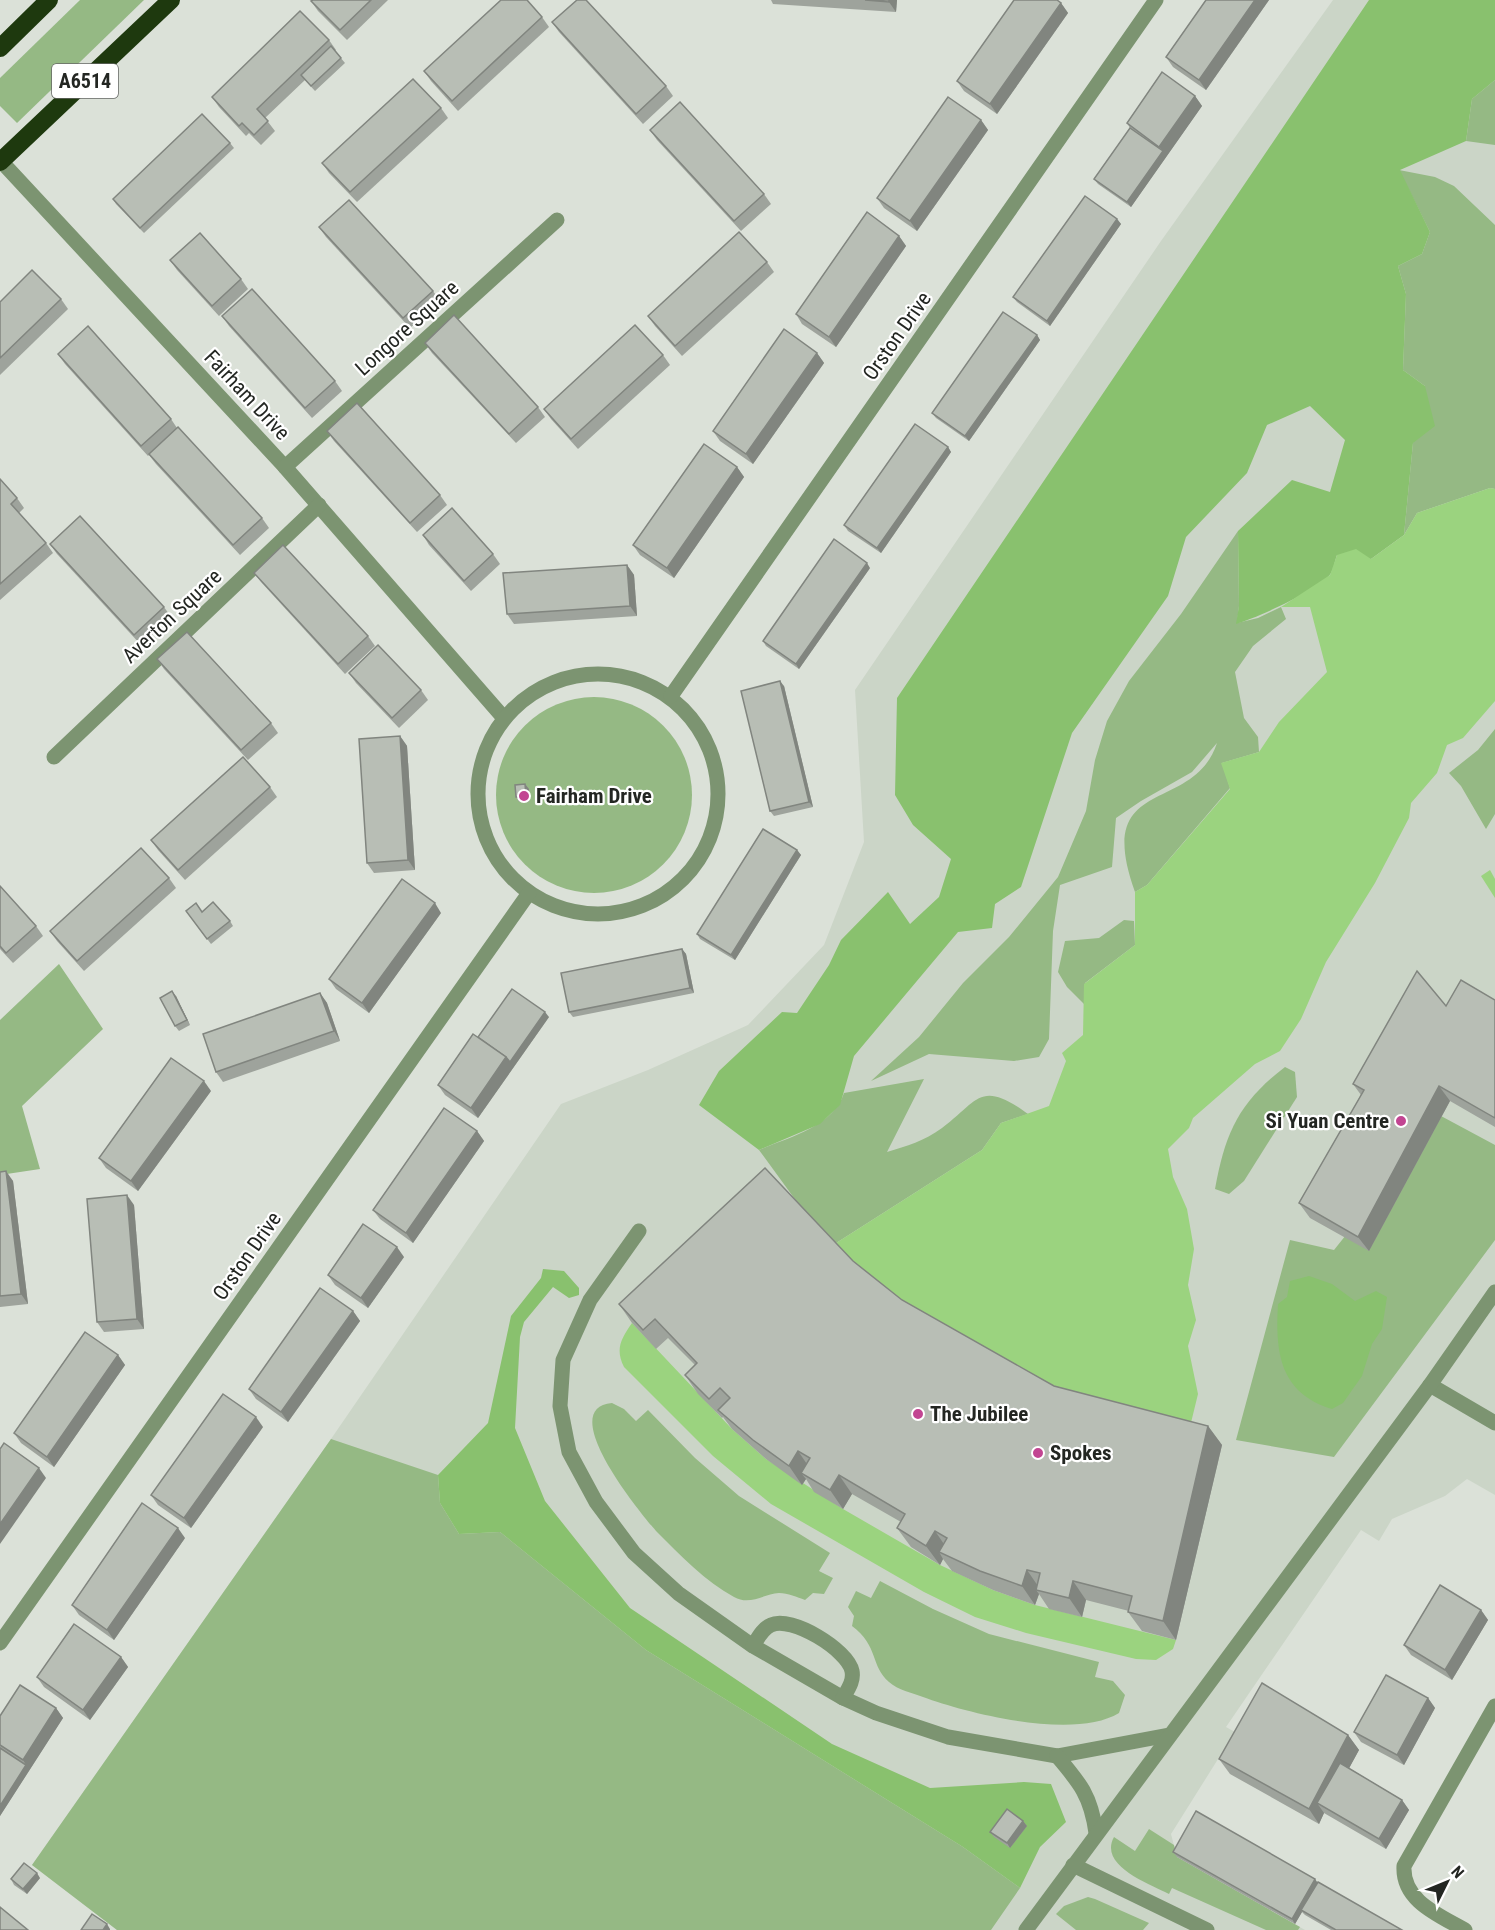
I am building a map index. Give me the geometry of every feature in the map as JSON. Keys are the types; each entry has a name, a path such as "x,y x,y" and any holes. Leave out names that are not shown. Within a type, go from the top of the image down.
{"highway":[{"path":"0,48 50,0"},
{"name":"A6514","path":"0,160 171,0"}],"street":[{"name":"Orston Drive","path":"671,696 1156,0"},
{"name":"Fairham Drive","path":"0,160 320,505 503,717"},
{"name":"Longore Square","path":"285,467 557,220"},
{"name":"Averton Square","path":"54,757 320,505"},
{"path":"600,672 671,696 687,711 705,736 718,776 718,817 702,856 673,889 636,909 597,914 555,906 529,893 499,863 481,822 478,780 491,736 503,717 558,679 600,672"},
{"name":"Orston Drive","path":"0,1643 529,893"},
{"path":"639,1231 590,1300 563,1360 560,1406 569,1452 596,1502 634,1553 678,1593 753,1646 843,1698 876,1713 948,1737 1057,1756 1169,1735"},
{"path":"1026,1930 1430,1385 1495,1292"},
{"path":"1430,1385 1495,1423"},
{"path":"753,1646 763,1631 772,1624 784,1623 798,1627 834,1647 847,1659 852,1671 852,1682 843,1698"},
{"path":"1466,1930 1420,1905 1403,1880 1404,1866 1495,1706"},
{"path":"1057,1756 1082,1785 1092,1807 1096,1833"},
{"path":"1073,1865 1207,1930"}],"shaded area":[{"path":"80,0 144,0 17,123 0,106 0,78"},
{"path":"1333,0 1495,0 1495,1495 1467,1479 1445,1496 1392,1519 1379,1541 1361,1530 1226,1727 1235,1732 1171,1834 1177,1857 1305,1930 117,1930 32,1865 331,1439 561,1104 648,1070 748,1025 824,945 864,842 855,690 1161,241"},
{"path":"1369,0 1495,0 1495,80 1472,99 1466,141 1400,170 1430,232 1422,254 1398,266 1406,294 1403,370 1425,386 1435,426 1413,443 1404,535 1371,559 1337,555 1331,573 1315,587 1258,616 1236,624 1239,606 1238,531 1292,480 1330,492 1345,440 1310,406 1267,425 1247,473 1186,537 1168,596 1072,733 1021,887 995,904 992,928 958,932 854,1056 840,1105 820,1124 759,1150 699,1105 719,1071 782,1012 797,1013 829,965 841,940 888,892 910,924 939,897 951,859 913,825 895,795 897,698"},
{"path":"1495,80 1495,145 1466,141 1472,99"},
{"path":"1399,170 1435,177 1454,186 1495,225 1495,489 1490,488 1417,513 1404,535 1413,443 1425,386 1403,370 1406,294 1398,266 1422,254 1430,232"},
{"path":"1490,488 1495,489 1495,701 1463,738 1447,745 1437,773 1411,803 1409,818 1375,883 1326,962 1301,1019 1280,1051 1255,1064 1193,1118 1189,1128 1168,1149 1173,1177 1187,1209 1194,1249 1188,1285 1196,1320 1188,1346 1198,1394 1188,1435 1128,1422 916,1319 833,1245 982,1150 1001,1123 1049,1106 1066,1061 1062,1053 1083,1035 1084,984 1135,945 1135,892 1147,885 1230,789 1221,763 1259,752 1279,722 1327,672 1310,607 1281,607 1330,575 1337,555 1356,549 1371,559 1404,535 1417,513"},
{"path":"1238,531 1239,606 1237,623 1258,618 1281,607 1286,619 1253,646 1235,672 1244,718 1258,737 1259,752 1222,763 1230,788 1147,885 1135,892 1125,854 1126,829 1136,812 1151,800 1188,780 1205,765 1217,743 1192,772 1116,818 1112,867 1060,885 1053,931 1049,1039 1039,1057 1014,1061 929,1054 871,1081 919,1037 963,983 1009,937 1058,877 1086,811 1095,760 1107,721 1129,681 1181,614"},
{"path":"604,697 632,704 649,713 664,725 676,740 685,757 691,776 691,814 685,833 676,850 664,865 649,877 632,886 613,892 584,893 556,886 539,877 524,865 512,850 503,833 497,814 496,785 503,757 512,740 524,725 539,713 556,704 575,698"},
{"path":"1495,729 1495,814 1486,829 1461,786 1449,773 1478,750"},
{"path":"1490,870 1495,879 1495,898 1481,876"},
{"path":"1124,920 1134,921 1135,945 1085,983 1084,1004 1067,987 1058,972 1065,941 1099,938"},
{"path":"59,964 103,1029 22,1106 40,1169 0,1175 0,1020"},
{"path":"1285,1067 1295,1072 1297,1097 1244,1181 1229,1194 1215,1189 1224,1151 1236,1120 1256,1093"},
{"path":"924,1079 887,1152 915,1143 935,1133 981,1097 1000,1097 1028,1114 1001,1123 982,1150 833,1245 813,1224 759,1150 820,1123 838,1105 844,1093"},
{"path":"1441,1116 1495,1145 1495,1240 1334,1457 1236,1440 1290,1240 1334,1250"},
{"path":"543,1269 564,1271 579,1288 579,1295 569,1298 553,1287 524,1322 520,1337 515,1428 545,1501 630,1608 832,1744 930,1788 1024,1782 1051,1784 1066,1822 1040,1847 1020,1888 963,1847 646,1650 500,1532 459,1534 440,1503 438,1475 488,1423 511,1316 541,1278"},
{"path":"1309,1276 1332,1284 1355,1301 1376,1291 1387,1297 1382,1329 1372,1344 1362,1376 1343,1403 1332,1409 1301,1393 1291,1382 1280,1355 1278,1304 1287,1297 1290,1281"},
{"path":"632,1323 732,1429 766,1459 843,1509 940,1565 993,1590 1035,1605 1176,1640 1173,1649 1156,1660 1136,1659 1026,1633 975,1617 924,1592 771,1504 713,1456 624,1367 621,1361 620,1344"},
{"path":"612,1403 624,1409 636,1421 648,1410 695,1458 739,1496 830,1553 819,1571 833,1578 824,1594 813,1593 805,1600 779,1593 751,1600 740,1599 713,1584 694,1568 657,1532 620,1485 607,1463 592,1423 597,1409"},
{"path":"331,1439 438,1475 440,1503 459,1534 500,1532 646,1650 963,1847 1020,1888 991,1930 117,1930 32,1865"},
{"path":"880,1581 933,1609 989,1634 1099,1662 1095,1677 1113,1681 1125,1695 1119,1713 1100,1721 1076,1724 1022,1722 943,1704 897,1687 883,1676 867,1641 852,1626 854,1616 848,1607 856,1591 871,1598"},
{"path":"1149,1829 1174,1845 1177,1857 1300,1927 1298,1930 1266,1930 1172,1888 1169,1894 1128,1873 1113,1857 1111,1847 1114,1837 1135,1851"},
{"path":"1088,1897 1149,1923 1143,1930 1076,1930 1056,1914 1064,1906"}],"building":[{"path":"371,0 340,30 311,1"},
{"path":"501,0 527,0 542,17 452,101 424,71"},
{"path":"577,0 586,0 666,86 636,114 552,22"},
{"path":"865,0 889,0 889,2"},
{"path":"1014,0 1057,0 1061,3 990,104 957,81"},
{"path":"1206,0 1255,0 1199,80 1166,57"},
{"path":"300,11 329,40 257,109 268,121 254,135 242,123 239,126 212,97"},
{"path":"331,46 341,58 311,86 301,75"},
{"path":"1162,72 1195,96 1159,147 1127,123"},
{"path":"413,79 441,108 350,192 322,163"},
{"path":"948,97 981,120 910,221 877,198"},
{"path":"680,102 764,194 734,221 650,130"},
{"path":"202,114 230,143 140,228 113,199"},
{"path":"1130,128 1163,151 1127,202 1094,179"},
{"path":"1085,196 1117,219 1047,321 1013,297"},
{"path":"349,200 433,291 403,318 319,227"},
{"path":"867,212 899,236 829,337 796,314"},
{"path":"739,232 767,262 675,346 648,316"},
{"path":"200,233 241,279 212,306 170,260"},
{"path":"32,270 61,299 0,358 0,302"},
{"path":"252,289 335,381 305,408 222,316"},
{"path":"1003,312 1037,335 965,436 932,413"},
{"path":"454,315 538,407 509,434 425,343"},
{"path":"635,325 663,355 571,439 544,409"},
{"path":"88,326 171,419 141,446 58,354"},
{"path":"784,329 817,353 746,454 713,431"},
{"path":"357,403 440,495 410,523 327,431"},
{"path":"915,424 948,447 877,548 844,525"},
{"path":"178,427 262,518 233,545 149,454"},
{"path":"704,444 737,467 667,568 633,545"},
{"path":"0,479 17,498 11,504 46,543 0,584"},
{"path":"452,508 493,554 464,581 423,535"},
{"path":"80,516 164,607 134,635 50,544"},
{"path":"834,539 867,563 796,664 763,641"},
{"path":"283,545 368,636 338,664 254,573"},
{"path":"627,565 630,606 507,614 503,573"},
{"path":"187,632 271,723 241,750 157,659"},
{"path":"378,645 421,690 392,718 349,673"},
{"path":"780,681 809,802 770,811 741,691"},
{"path":"400,736 408,860 367,863 359,739"},
{"path":"243,757 270,787 178,870 151,840"},
{"path":"525,784 526,797 516,797 515,785"},
{"path":"763,829 797,850 731,955 697,934"},
{"path":"141,848 169,878 77,961 50,931"},
{"path":"402,879 435,903 362,1003 329,979"},
{"path":"0,886 36,926 6,953 0,946"},
{"path":"213,902 230,921 207,939 186,911 196,903 202,912"},
{"path":"682,949 690,988 569,1012 561,973"},
{"name":"Si Yuan Centre","path":"1417,971 1446,1006 1461,980 1495,1000 1495,1118 1439,1086 1358,1237 1299,1203 1364,1090 1353,1084"},
{"path":"512,989 545,1012 510,1062 478,1037"},
{"path":"172,991 187,1020 175,1026 160,998"},
{"path":"320,993 334,1031 216,1072 203,1034"},
{"path":"473,1034 506,1057 471,1108 438,1085"},
{"path":"171,1058 204,1081 131,1181 99,1158"},
{"path":"444,1108 477,1131 406,1233 373,1210"},
{"name":"The Jubilee","path":"765,1168 853,1261 902,1300 1054,1386 1208,1426 1163,1621 1128,1612 1132,1596 1073,1581 1069,1598 1036,1590 1040,1573 1027,1570 1022,1586 980,1571 939,1552 947,1538 935,1531 926,1546 897,1528 905,1514 839,1475 830,1490 801,1473 810,1458 798,1451 789,1466 753,1440 718,1410 730,1398 720,1388 709,1399 685,1375 697,1363 655,1319 643,1330 619,1304"},
{"path":"6,1171 21,1294 0,1296 0,1172"},
{"path":"127,1195 137,1319 97,1322 87,1199"},
{"path":"363,1224 397,1247 361,1298 328,1275"},
{"path":"320,1288 353,1311 281,1412 249,1389"},
{"path":"85,1332 118,1355 47,1457 14,1433"},
{"path":"223,1394 256,1417 184,1518 151,1495"},
{"path":"4,1443 39,1468 0,1524 0,1449"},
{"path":"142,1503 178,1528 107,1630 72,1605"},
{"path":"1440,1585 1481,1610 1445,1670 1404,1645"},
{"path":"74,1624 121,1657 83,1710 37,1677"},
{"path":"1386,1675 1428,1698 1397,1755 1354,1732"},
{"path":"1262,1683 1348,1735 1309,1809 1219,1759"},
{"path":"20,1685 56,1708 23,1760 0,1745 0,1716"},
{"path":"0,1748 26,1765 0,1806"},
{"path":"1340,1763 1402,1800 1379,1839 1317,1803"},
{"path":"1007,1809 1023,1821 1007,1843 990,1832"},
{"path":"1196,1811 1315,1879 1292,1919 1173,1852"},
{"path":"24,1863 37,1873 23,1889 11,1879"},
{"path":"1318,1882 1402,1930 1336,1930 1301,1910"},
{"path":"0,1907 28,1930 0,1930"},
{"path":"92,1914 107,1924 103,1930 81,1930"}],"place":[{"name":"Fairham Drive","path":"524,796"},
{"name":"Si Yuan Centre","path":"1401,1121"},
{"name":"The Jubilee","path":"918,1414"},
{"name":"Spokes","path":"1038,1453"}]}
